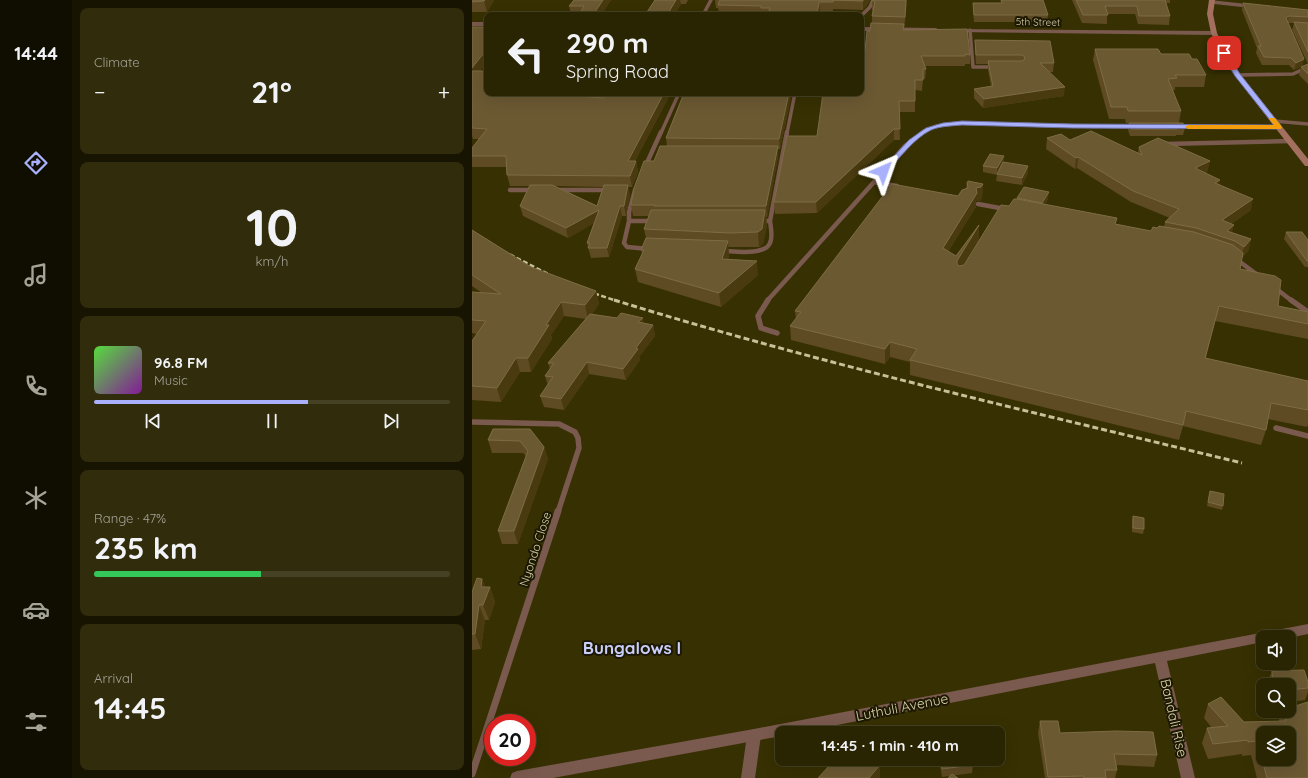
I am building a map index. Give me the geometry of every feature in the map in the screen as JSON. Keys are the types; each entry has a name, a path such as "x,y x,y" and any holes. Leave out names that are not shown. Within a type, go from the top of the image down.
{"main road":[{"path":"1212,1 1210,14 1214,33 1238,75 1308,164"}],"street":[{"path":"472,24 484,24"},
{"name":"5th Street","path":"864,29 1214,33"},
{"name":"Luthuli Avenue","path":"1296,631 1308,629"},
{"name":"Luthuli Avenue","path":"517,778 754,735 1256,639"},
{"name":"Bandali Rise","path":"1160,657 1188,778"},
{"path":"748,778 754,735"}],"lane":[{"path":"705,12 711,0"},
{"path":"864,13 870,7 873,0"},
{"path":"1212,1 1257,6"},
{"path":"970,30 973,67 1000,67"},
{"path":"971,45 978,46"},
{"path":"1238,75 1293,74 1307,67 1303,60"},
{"path":"644,170 677,96"},
{"path":"718,250 756,252 765,249 769,245 771,237 770,221 794,96"},
{"path":"1274,121 1308,124"},
{"path":"777,333 761,328 758,316 769,298 912,141 928,129 943,125 962,123 1141,127"},
{"path":"1172,127 1279,127"},
{"path":"1165,144 1290,141"},
{"path":"652,152 660,152"},
{"path":"776,153 784,153"},
{"path":"874,182 904,188"},
{"path":"638,184 629,212 629,221 624,242 627,247 657,249"},
{"path":"510,190 541,190"},
{"path":"549,190 619,190"},
{"path":"627,191 635,191"},
{"path":"978,204 1002,209 1012,209"},
{"path":"997,216 1002,209"},
{"path":"629,221 658,221"},
{"path":"755,221 770,221"},
{"path":"1232,256 1263,279"},
{"path":"1270,284 1308,312"},
{"name":"Nyondo Close","path":"472,422 559,424 577,432 580,439 580,448 472,774"},
{"path":"1276,428 1308,436"}],"building":[{"path":"472,0 485,0 472,2"},
{"path":"574,0 603,0 595,12 581,12 584,6 569,6"},
{"path":"655,0 676,0 669,12 647,12"},
{"path":"720,0 833,0 833,2 819,2 817,12 768,12 770,8 761,8 761,6 718,5"},
{"path":"833,0 863,0 863,1"},
{"path":"872,0 906,0 905,17 872,16 875,1"},
{"path":"1001,0 1043,0 1048,15 974,15 973,3 1002,3"},
{"path":"1076,0 1165,0 1170,16 1139,16 1137,6 1105,6 1108,15 1083,15"},
{"path":"1243,3 1308,10 1308,17 1289,16 1286,18 1304,59 1296,63 1291,58 1264,57 1258,46 1261,46"},
{"path":"1294,22 1308,23 1308,52"},
{"path":"871,23 904,24 903,30 967,29 970,55 921,56 926,69 923,69 923,80 915,80 915,101 899,101 900,129 894,129 816,202 774,202 787,136 817,136 823,96 864,96 864,60 867,31 870,31"},
{"path":"472,27 484,27 484,53 472,68"},
{"path":"975,40 1050,41 1054,63 1040,63 1065,87 984,99 974,89 993,86 988,61 1022,61 1025,57 1022,55 976,55"},
{"path":"1095,49 1158,49 1161,54 1189,54 1192,59 1197,59 1206,75 1175,75 1177,78 1168,79 1181,111 1128,111 1127,107 1111,107"},
{"path":"1308,64 1308,74 1301,67"},
{"path":"472,71 484,71 484,96 578,96 603,98 606,96 662,96 628,161 636,161 630,176 507,175 506,156 472,156 472,148 487,129 472,128"},
{"path":"683,96 788,96 779,139 666,138"},
{"path":"1129,123 1183,123 1185,128 1131,129"},
{"path":"1091,131 1142,155 1139,147 1158,138 1210,161 1195,168 1220,180 1215,183 1253,199 1222,220 1234,225 1227,231 1251,239 1244,247 1235,241 1196,228 1165,222 1179,209 1133,191 1078,157 1076,158 1047,138 1061,134 1070,140"},
{"path":"660,146 778,146 766,206 631,205 634,188 644,161 654,161"},
{"path":"990,154 1004,156 997,168 983,166"},
{"path":"1003,162 1028,166 1022,178 997,174"},
{"path":"968,181 983,184 981,187 976,188 977,193 943,248 956,256 979,225 957,261 959,266 964,265 1001,205 1009,206 1014,199 1117,218 1115,224 1151,231 1153,227 1157,228 1159,226 1194,232 1233,245 1243,253 1240,269 1275,276 1281,280 1278,306 1308,312 1308,324 1219,306 1205,358 1308,381 1308,410 1271,403 1266,430 1186,411 1183,425 910,360 917,349 890,342 885,349 790,326 801,312 795,311 892,184 958,196 962,190 968,188"},
{"path":"530,185 552,185 597,206 604,185 628,185 624,206 620,206 607,248 588,248 590,243 587,243 599,210 566,228 520,206"},
{"path":"1024,187 1049,192 1042,203 1017,198"},
{"path":"651,210 765,210 762,229 758,232 730,233 644,229"},
{"path":"472,230 531,267 596,291 585,305 561,302 546,325 549,325 528,358 516,358 497,388 472,386 472,341 486,321 472,320 472,292 501,294 472,275"},
{"path":"1286,232 1302,232 1308,240 1308,261 1307,261"},
{"path":"646,238 728,241 722,259 757,261 719,293 635,269 644,250 641,250"},
{"path":"621,313 643,318 638,322 653,325 623,369 587,362 561,399 540,396 553,377 545,376 554,363 548,363 590,314 617,318"},
{"path":"493,429 530,429 544,447 514,531 498,531 528,451 520,441 488,440"},
{"path":"1210,491 1224,494 1223,506 1208,502"},
{"path":"1133,516 1144,518 1144,529 1133,528"},
{"path":"477,578 482,579 481,587 490,587 483,605 479,605 475,634 472,634 472,592"},
{"path":"1304,670 1308,682 1308,688 1296,689 1296,678 1272,678 1272,671"},
{"path":"1221,697 1244,722 1286,721 1285,718 1296,718 1296,706 1308,702 1308,778 1267,778 1264,766 1296,766 1296,726 1256,726 1256,741 1248,742 1248,740 1213,744 1207,728 1228,726 1208,704"},
{"path":"1040,721 1058,721 1060,733 1116,731 1153,732 1157,755 1114,754 1117,770 1105,770 1106,778 1084,778 1083,776 1048,777"},
{"path":"829,766 879,766 869,778 818,778"},
{"path":"942,766 965,766 942,769"},
{"path":"952,774 958,778 948,778"}],"railway":[{"path":"503,251 556,278"},
{"path":"587,291 614,300"},
{"path":"614,300 848,366 1242,463"}],"slow traffic":[{"path":"1188,127 1279,127 1273,119"}],"district":[{"name":"Bungalows I","path":"632,647"}],"route":[{"path":"883,171 912,141 928,129 943,125 962,123 1072,126 1279,127 1238,75 1224,53"}]}
